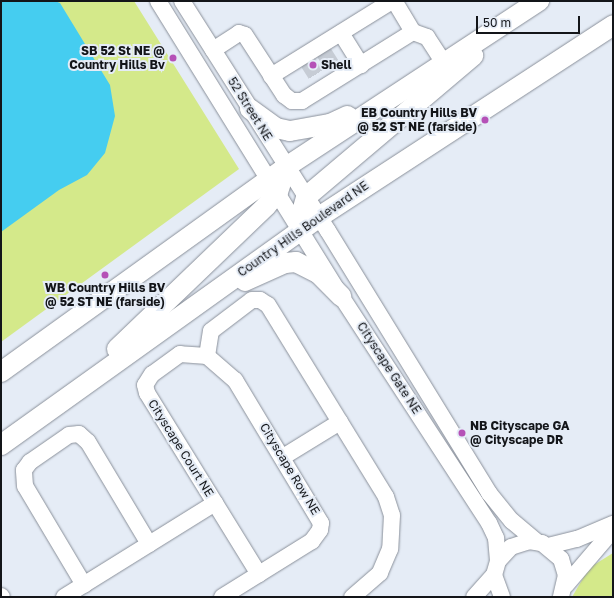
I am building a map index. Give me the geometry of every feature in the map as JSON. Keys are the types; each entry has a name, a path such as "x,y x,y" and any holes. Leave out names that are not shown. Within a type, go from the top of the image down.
{"main road":[{"path":"63,400 274,185 286,167 443,62 534,4"},
{"path":"300,229 302,211 306,198 534,4"},
{"name":"Country Hills Boulevard NE","path":"1,445 300,229 613,25"},
{"path":"250,109 276,128 301,131 330,124 389,98"},
{"path":"1,372 274,185"},
{"path":"185,312 285,262 296,262 318,273 342,296"}],"street":[{"name":"52 Street NE","path":"158,1 274,185"},
{"name":"52 Street NE","path":"182,1 286,167 319,216"},
{"path":"271,76 305,58 340,33 392,1 413,32 427,37 443,62"},
{"path":"213,50 239,33 245,35 284,95 292,101 302,101 320,82 336,72 361,65 413,32"},
{"path":"340,33 361,65"},
{"name":"Cityscape Gate NE","path":"274,185 342,296 489,523 496,538 496,568 502,597"},
{"name":"Cityscape Gate NE","path":"319,216 489,493 512,521 561,559 566,575 563,591"},
{"path":"207,356 211,331 252,300 260,300 268,305 386,497 392,515 390,549 380,572 352,597"},
{"name":"Cityscape Court NE","path":"207,356 180,354 152,374 145,385 147,393 259,574"},
{"name":"Cityscape Row NE","path":"207,356 235,380 320,517 320,530 312,541 222,597"},
{"path":"283,458 340,422"},
{"path":"84,584 25,486 24,470 30,462 69,435 79,434 88,442 149,544"},
{"name":"Cityscape Court NE","path":"64,597 215,503"},
{"path":"474,597 496,568 506,551 520,542 542,544 577,539 613,524"},
{"path":"563,591 613,530"}],"green space":[{"path":"1,1 134,1 239,169 1,342"},
{"path":"613,553 613,597 572,597 589,568"}],"water":[{"path":"1,1 55,1 60,3 110,85 115,116 105,153 87,175 59,190 1,232"}],"tunnel":[{"path":"323,51 333,67"},
{"path":"307,61 317,77"}],"place":[{"name":"SB 52 St NE @ Country Hills Bv","path":"173,58"},
{"name":"Shell","path":"313,65"},
{"name":"EB Country Hills BV @ 52 ST NE (farside)","path":"485,120"},
{"name":"WB Country Hills BV @ 52 ST NE (farside)","path":"105,275"},
{"name":"NB Cityscape GA @ Cityscape DR","path":"462,433"}]}
